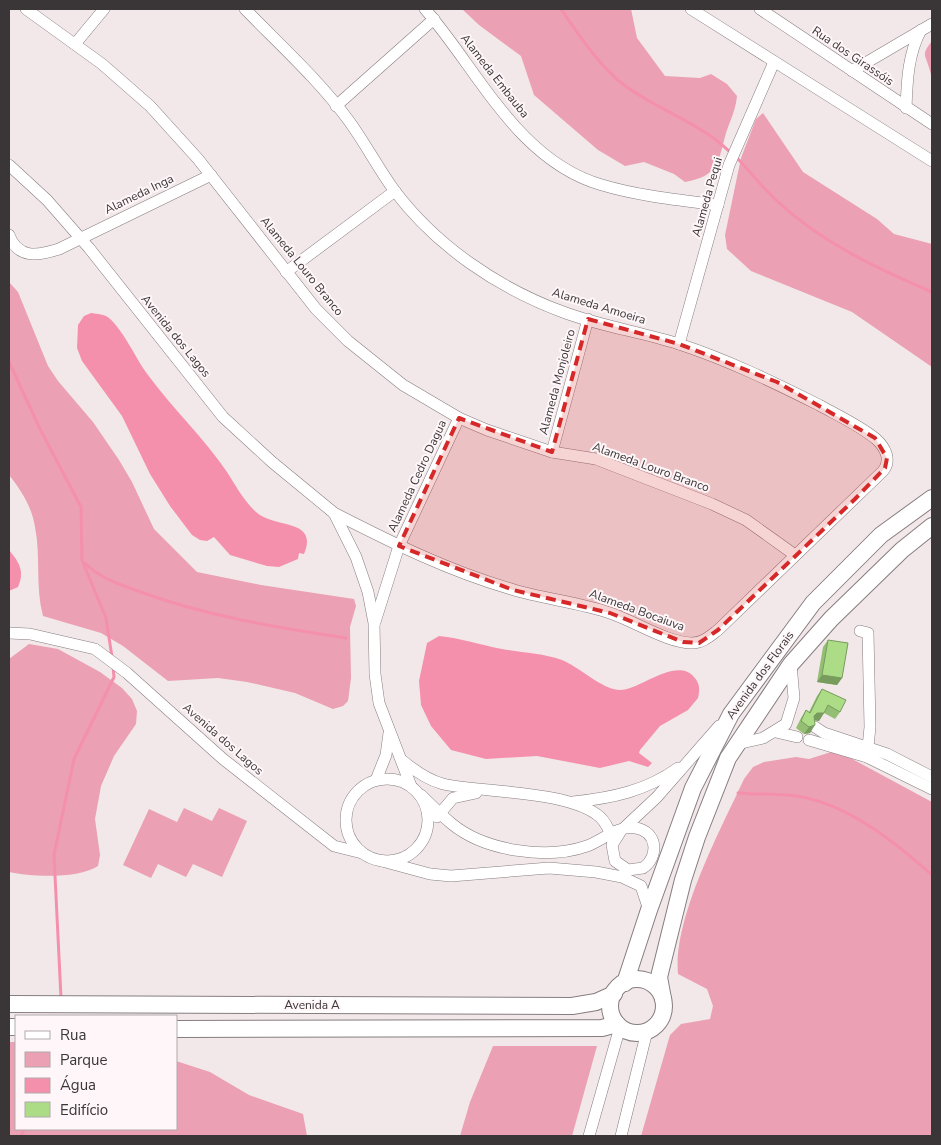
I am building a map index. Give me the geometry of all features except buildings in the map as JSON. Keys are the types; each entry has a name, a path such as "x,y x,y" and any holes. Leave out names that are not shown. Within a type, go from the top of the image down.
{"street":[{"name":"Alameda Louro Branco","path":"26,9 102,64 150,106 210,175 316,309 348,341 403,385 459,418 513,440 552,452 596,459 712,504 746,520 795,556"},
{"path":"75,44 104,9"},
{"name":"Alameda Amoeira","path":"245,9 336,106 395,190 450,248 498,281 531,300 588,319 679,344 777,382 844,418 875,438 886,452 887,458"},
{"name":"Alameda Embauba","path":"425,9 505,114 551,160 571,173 600,185 642,194 718,205"},
{"path":"691,9 932,161"},
{"name":"Rua dos Girassóis","path":"760,9 932,124"},
{"path":"336,106 434,19"},
{"path":"852,71 927,27"},
{"path":"906,108 908,69 914,42 927,27"},
{"name":"Alameda Pequi","path":"679,344 718,205 740,137 774,62"},
{"name":"Avenida dos Lagos","path":"9,165 47,200 80,238 223,417 272,462 334,513 399,546"},
{"name":"Alameda Inga","path":"9,234 12,243 24,254 39,256 59,249 210,175"},
{"path":"286,272 395,190"},
{"name":"Alameda Monjoleiro","path":"552,452 588,319"},
{"name":"Alameda Cedro Dagua","path":"374,623 399,546 459,418"},
{"name":"Alameda Bocaiuva","path":"399,546 462,574 513,590 610,613 675,639 693,643 702,641 718,630 883,471 887,465 887,458"},
{"name":"Avenida dos Florais","path":"589,1136 618,1026 611,1010 693,788 730,714 813,603 881,535 932,498"},
{"name":"Avenida dos Lagos","path":"334,513 356,557 368,592 374,623 375,674 379,704 389,733 403,762 410,786"},
{"name":"Avenida dos Florais","path":"621,1136 647,1031 660,1022 664,1006 659,977 683,880 697,837 728,758 791,664 832,618 902,550 932,526"},
{"path":"813,603 832,618"},
{"path":"860,631 868,633 868,752"},
{"name":"Avenida dos Lagos","path":"9,633 30,634 95,650 127,673 223,759 334,846 430,874 451,876 549,868 611,874 641,886"},
{"path":"737,744 753,742 776,732 796,715 791,664"},
{"path":"362,853 349,836 346,815 350,802 358,790 376,780 398,780 410,786 452,824 482,840 525,853 552,852 588,846 612,837 657,797 730,714"},
{"path":"776,732 797,737"},
{"name":"Avenida dos Lagos","path":"376,780 386,755 389,733"},
{"path":"817,736 868,752 932,776"},
{"path":"569,802 612,798 635,792 674,771 705,743"},
{"path":"868,752 932,789"},
{"path":"403,762 419,774 442,784 495,789 569,802 588,809 604,822 612,837 611,850 615,861 628,870 641,886 649,910"},
{"path":"382,861 396,860 410,854 421,844 427,831 448,801 459,795 495,789"},
{"path":"421,795 427,809 427,831"},
{"path":"604,822 603,810 612,798"},
{"path":"611,874 638,870 648,865 654,856 654,846 646,832 636,828 624,828"},
{"path":"549,868 552,852"},
{"path":"619,989 640,980 654,986 663,999"},
{"name":"Avenida A","path":"9,1004 572,1006 596,1002 619,989"},
{"path":"618,1026 631,1032 647,1031"},
{"name":"Avenida A","path":"178,1029 602,1028 618,1026"}],"highlighted area":[{"path":"588,319 679,344 777,382 875,438 887,458 885,468 855,499 718,630 699,643 683,642 610,613 513,590 399,546 459,418 552,452"}],"green space":[{"path":"462,9 631,9 637,38 665,76 700,78 711,74 727,84 737,96 715,166 705,176 685,182 674,174 644,162 625,166 598,150 534,95 521,56 479,25"},
{"path":"932,41 932,88 931,73 925,53"},
{"path":"763,113 803,172 877,219 894,234 932,244 932,367 852,312 751,271 727,249 725,235 741,158 756,119"},
{"path":"9,282 18,292 48,366 58,381 93,422 119,460 132,482 154,529 197,572 261,585 354,599 356,606 350,627 351,678 348,701 343,706 333,709 295,693 247,682 218,678 168,681 123,646 101,633 43,616 39,594 38,549 34,520 25,499 9,475"},
{"path":"29,644 58,649 100,672 122,688 132,699 137,711 136,724 114,756 101,786 95,819 100,855 98,866 79,873 42,876 9,872 9,659"},
{"path":"831,752 843,754 932,802 932,1136 641,1136 670,1035 681,1024 710,1019 713,1006 707,989 678,974 678,952 690,901 711,849 744,779 753,767 764,762 796,757 809,759"},
{"path":"184,808 212,821 219,808 247,821 222,877 193,864 186,877 158,864 151,878 123,865 149,809 177,822"},
{"path":"9,1042 15,1042 15,1130 178,1130 178,1062 210,1072 249,1095 303,1114 307,1136 9,1136"},
{"path":"493,1046 597,1046 572,1136 460,1136 470,1102"}],"water":[{"path":"91,313 101,314 109,318 114,324 148,375 218,459 252,508 273,521 300,529 305,535 307,543 304,554 299,553 298,559 279,567 267,566 230,555 214,537 207,541 200,540 192,535 170,506 150,474 122,416 82,361 77,348 78,325 84,316"},
{"path":"9,550 20,567 21,576 18,587 9,591"},
{"path":"439,636 502,649 540,654 562,660 605,686 619,690 627,689 657,676 678,670 694,677 699,689 698,698 688,710 660,726 640,750 639,753 652,763 648,767 629,761 600,768 537,756 486,759 451,750 431,726 421,705 419,681 427,643"}],"waterway":[{"path":"561,9 590,50 606,69 624,85 706,133 731,153"},
{"path":"736,157 775,199 811,228 849,253 932,292"},
{"path":"9,362 40,429 81,507 82,560 106,618 112,657"},
{"path":"85,563 103,577 163,600 267,625 346,638"},
{"path":"61,998 54,855 74,759 114,677 113,666"},
{"path":"738,793 799,796 841,810 874,829 932,875"},
{"path":"21,1136 24,1130"}]}
